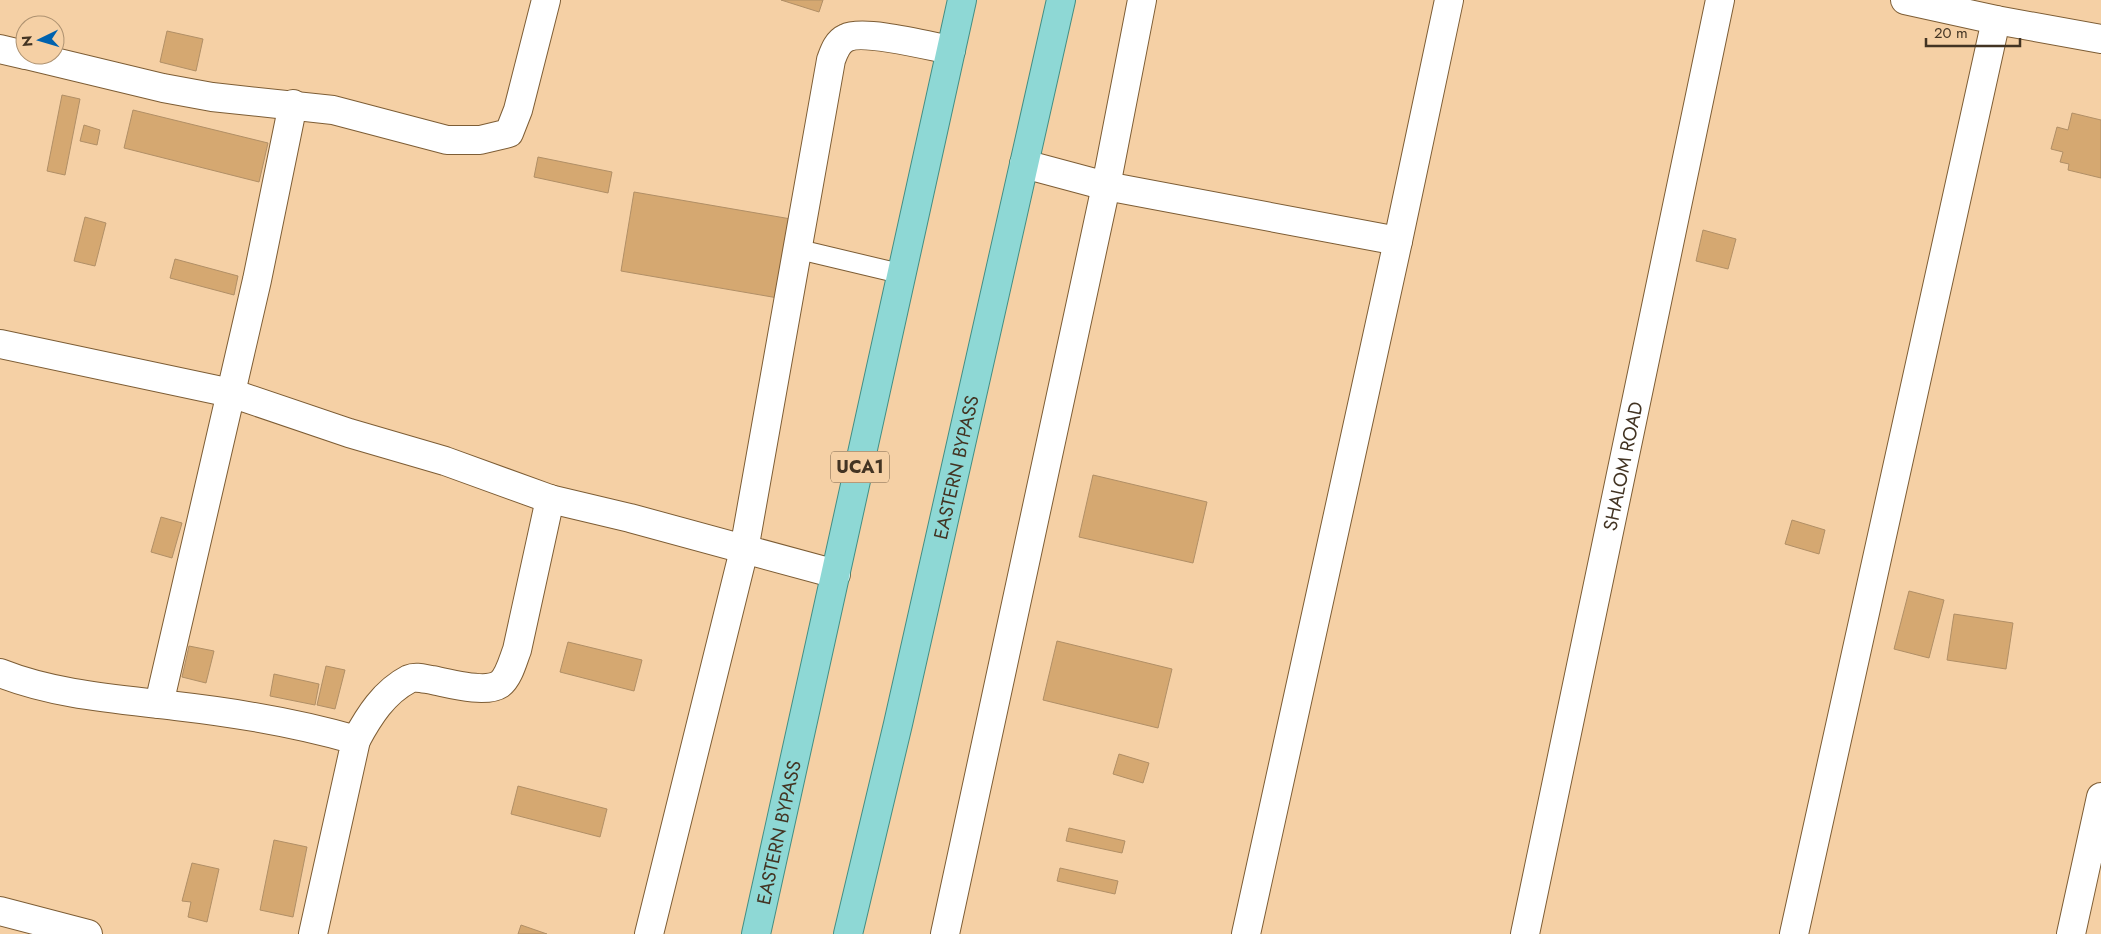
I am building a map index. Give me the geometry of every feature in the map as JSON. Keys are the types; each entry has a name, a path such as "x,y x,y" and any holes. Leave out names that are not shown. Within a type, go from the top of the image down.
{"main road":[{"name":"EASTERN BYPASS","path":"756,934 962,0"},
{"name":"EASTERN BYPASS","path":"848,934 1061,0"}],"street":[{"path":"65,65 163,88 212,97 293,104 333,110 447,140 480,140 509,133 518,110 546,0"},
{"path":"946,934 1106,186 1142,0"},
{"path":"1246,934 1450,0"},
{"name":"SHALOM ROAD","path":"1525,934 1720,0"},
{"path":"1905,0 1996,20 2101,39"},
{"path":"1794,934 1996,20"},
{"path":"649,934 744,550 831,60 837,46 845,38 862,34 951,50"},
{"path":"0,49 15,53"},
{"path":"160,704 257,280 293,104"},
{"path":"1024,164 1106,186 1398,241"},
{"path":"0,344 231,393 349,433 445,461 550,499 630,518 836,574"},
{"path":"313,934 356,740 368,718 384,698 410,679 420,678 490,688 500,683 509,671 517,650 550,499"},
{"path":"0,673 17,680 67,691 277,720 356,740"},
{"path":"2071,934 2101,797"},
{"path":"0,911 88,934"}],"lane":[{"path":"797,250 902,274"}],"building":[{"path":"781,0 823,0 819,12"},
{"path":"167,31 203,39 196,71 160,62"},
{"path":"62,95 80,99 65,175 47,171"},
{"path":"133,110 268,143 259,182 124,148"},
{"path":"2072,113 2101,120 2101,178 2068,170 2069,164 2060,162 2063,152 2051,149 2057,127 2068,130"},
{"path":"84,125 100,130 97,145 80,141"},
{"path":"538,157 612,172 608,193 534,177"},
{"path":"634,192 791,219 778,298 621,271"},
{"path":"85,217 106,223 95,266 74,261"},
{"path":"1703,230 1736,239 1728,269 1696,261"},
{"path":"175,259 238,276 234,295 170,278"},
{"path":"1093,475 1207,502 1193,563 1079,537"},
{"path":"161,517 182,523 172,558 151,552"},
{"path":"1792,520 1825,530 1819,554 1785,544"},
{"path":"1909,591 1944,600 1929,658 1894,649"},
{"path":"1954,614 2013,623 2006,669 1947,660"},
{"path":"1057,641 1172,669 1158,728 1043,700"},
{"path":"568,642 642,660 634,691 560,672"},
{"path":"189,646 214,651 206,683 182,677"},
{"path":"326,666 345,670 335,709 317,705"},
{"path":"274,674 319,684 315,705 270,696"},
{"path":"1119,754 1149,763 1143,783 1113,774"},
{"path":"518,786 607,809 600,837 511,814"},
{"path":"1069,828 1125,841 1122,853 1066,841"},
{"path":"274,840 307,847 293,917 260,910"},
{"path":"192,863 219,869 207,922 188,917 191,902 182,901"},
{"path":"1060,868 1118,881 1115,894 1057,881"},
{"path":"521,925 547,934 518,934"}]}
